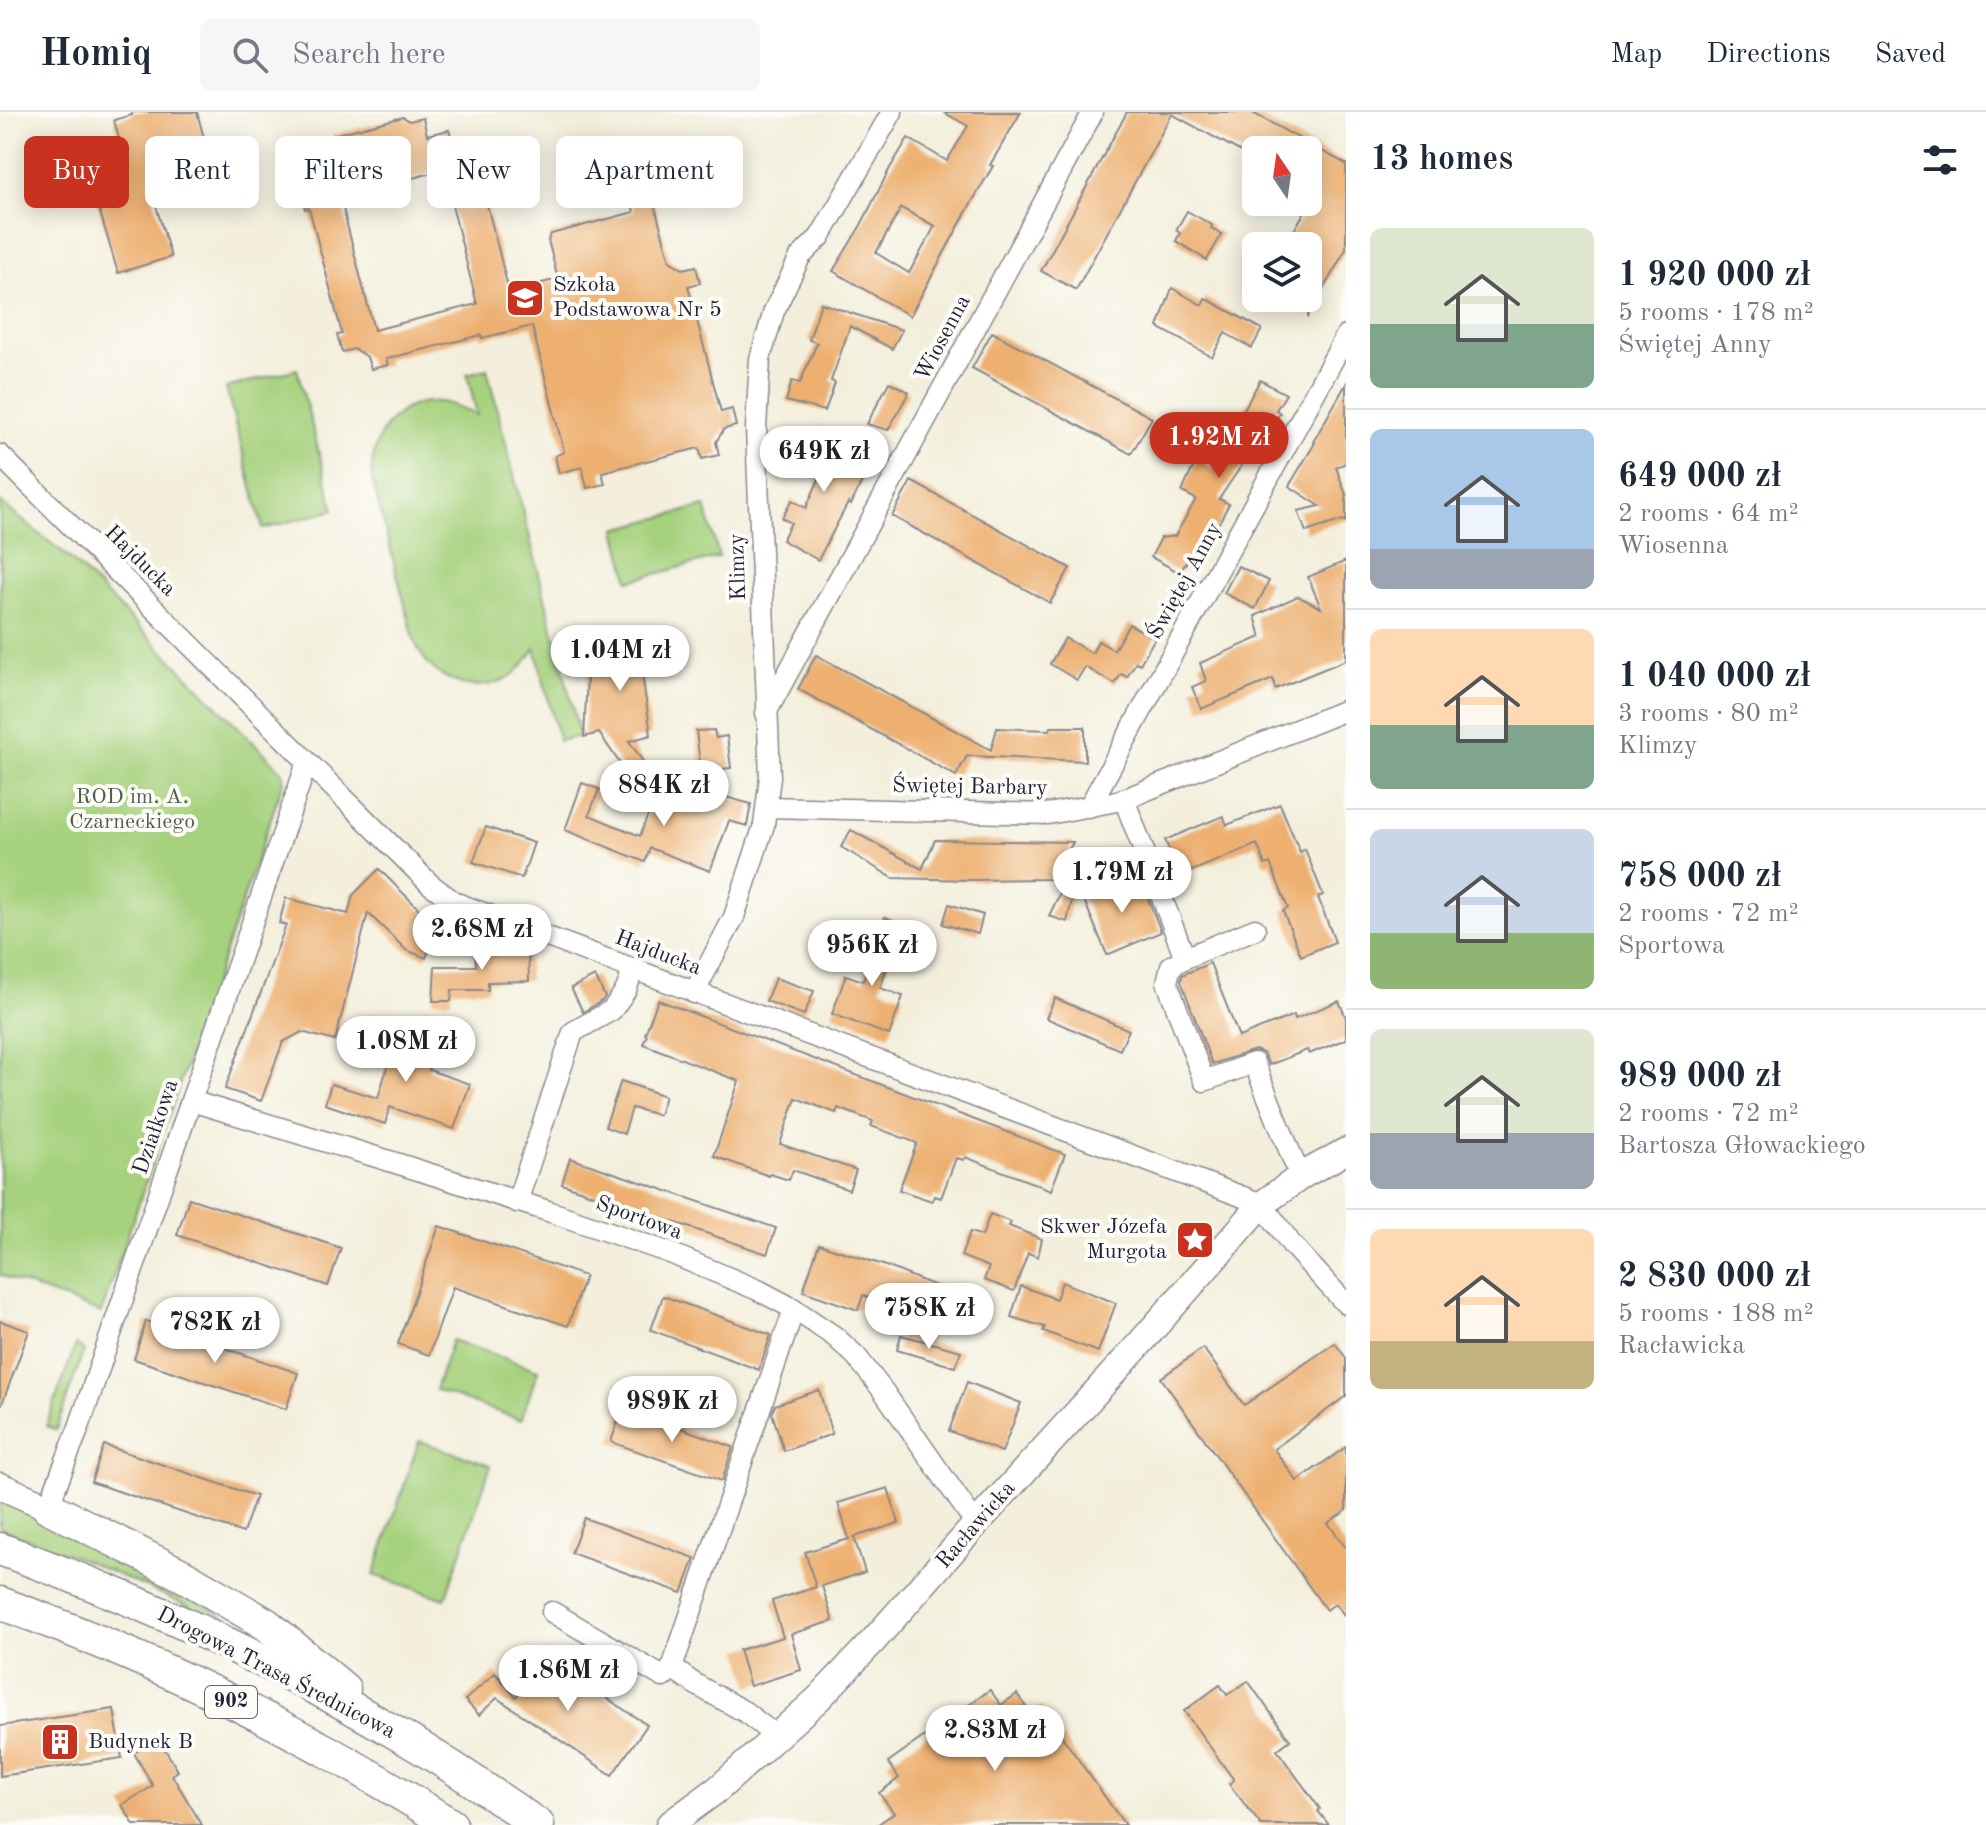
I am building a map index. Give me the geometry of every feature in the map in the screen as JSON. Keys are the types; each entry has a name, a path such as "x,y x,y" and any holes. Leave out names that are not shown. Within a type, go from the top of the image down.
{"main road":[{"path":"48,1507 184,1576 266,1624 403,1736"},
{"name":"Drogowa Trasa Średnicowa","path":"0,1549 62,1571 215,1638 329,1695 403,1736 538,1825"},
{"name":"Drogowa Trasa Średnicowa","path":"0,1603 45,1619 238,1706 322,1749 451,1825"}],"street":[{"name":"Klimzy","path":"694,993 734,917 767,807 770,777 756,428 760,359 774,311 800,257 820,237 892,112"},
{"name":"Wiosenna","path":"766,713 1093,112"},
{"name":"Świętej Anny","path":"1089,807 1346,336"},
{"name":"Hajducka","path":"0,455 307,763 430,884 454,902 1262,1204"},
{"name":"Świętej Barbary","path":"767,807 1048,814 1124,799 1346,710"},
{"name":"Działkowa","path":"48,1507 79,1427 307,763"},
{"path":"1124,799 1185,958"},
{"path":"1255,929 1171,966 1167,982 1204,1081 1254,1063 1294,1162 1303,1175"},
{"path":"517,1202 573,1032 612,1010 626,990 633,970"},
{"name":"Sportowa","path":"191,1101 383,1159 670,1253 758,1290 794,1309 834,1336 856,1356 976,1524"},
{"name":"Racławicka","path":"671,1824 718,1789 819,1698 1262,1204 1303,1175 1346,1151"},
{"path":"1262,1204 1292,1245 1346,1304"},
{"path":"552,1612 663,1677 672,1668 794,1309"},
{"path":"0,1486 48,1507"},
{"path":"672,1668 745,1712 777,1737"}],"green space":[{"path":"297,369 334,510 263,529 226,388"},
{"path":"487,369 580,736 559,741 535,648 511,676 482,686 454,681 429,665 420,653 372,479 375,449 388,423 411,406 425,402 441,402 477,415 467,374"},
{"name":"ROD im. A. Czarneckiego","path":"0,502 72,560 283,772 284,780 101,1313 0,1275"},
{"path":"705,506 719,557 629,581 616,529"},
{"path":"452,1340 538,1370 521,1420 435,1390"},
{"path":"76,1344 84,1350 56,1430 46,1426"},
{"path":"419,1441 491,1465 445,1599 374,1575"},
{"path":"0,1498 126,1557 256,1636 89,1562 0,1528"}],"building":[{"path":"132,112 197,112 203,136 145,136 145,208 157,208 171,257 118,273 99,208 129,208 129,136 118,136 114,120 132,115"},
{"path":"943,112 1021,112 910,316 833,271 908,138 947,161 968,126","holes":["901,208 935,226 909,273 876,253"]},
{"path":"1127,112 1251,112 1295,136 1242,136 1242,152 1172,114 1076,290 1041,271"},
{"path":"403,117 409,121 423,118 427,135 449,130 451,136 427,136 427,174 411,178 411,136 333,136"},
{"path":"1322,151 1346,164 1346,249 1322,291 1322,232 1293,232 1302,216 1322,216"},
{"path":"309,208 343,208 374,330 477,304 453,208 488,208 509,291 558,279 548,240 551,234 634,212 633,208 655,208 670,261 683,269 696,266 700,283 688,286 721,412 732,409 736,426 724,429 716,442 719,455 702,459 699,448 602,472 605,484 587,488 582,467 559,473 555,456 564,452 532,326 482,338 481,335 386,359 388,365 371,369 367,357 354,349 342,352 337,335 342,334"},
{"path":"1187,211 1222,234 1207,260 1176,241 1180,233 1176,230"},
{"path":"1172,288 1202,305 1205,298 1262,329 1252,348 1225,333 1212,357 1158,327"},
{"path":"821,303 902,330 892,349 850,326 831,381 835,383 825,411 786,401 792,381 800,383 817,343 809,340"},
{"path":"992,332 1152,418 1131,454 972,368"},
{"path":"1260,380 1286,394 1276,410 1280,413 1261,445 1249,460 1246,459 1219,499 1229,504 1198,562 1189,557 1180,573 1151,557 1161,538 1175,536 1196,499 1182,492 1197,458 1212,468"},
{"path":"889,382 909,392 888,430 867,424"},
{"path":"1346,384 1346,463 1336,467 1346,495 1346,522 1343,520 1306,532 1298,511 1320,506 1289,486"},
{"path":"790,435 873,457 851,505 848,503 818,560 782,540 791,523 782,518 792,500 806,508 825,466 788,455"},
{"path":"911,481 1070,568 1050,603 892,516"},
{"path":"1346,561 1346,660 1275,689 1273,679 1201,709 1192,687 1206,681 1200,663 1261,637 1255,616 1298,596 1321,608 1308,577"},
{"path":"1238,566 1269,581 1255,609 1224,593"},
{"path":"1129,624 1155,638 1140,664 1136,662 1127,677 1121,674 1115,684 1085,667 1077,680 1050,664 1065,638 1092,653 1098,641 1114,650"},
{"path":"657,633 660,666 641,667 651,735 629,741 644,763 628,775 599,733 584,737 589,640"},
{"path":"816,655 991,750 997,728 1050,730 1051,727 1085,727 1085,761 967,756 956,776 798,689"},
{"path":"714,730 716,738 727,736 731,768 701,771 696,731"},
{"path":"582,783 599,789 589,815 640,836 650,810 664,816 671,797 706,811 704,791 751,804 747,826 729,821 710,871 650,848 645,862 565,830"},
{"path":"1280,804 1300,852 1305,849 1323,895 1318,897 1335,942 1301,956 1283,911 1288,908 1270,863 1265,865 1257,844 1180,876 1165,840 1223,816 1227,825"},
{"path":"486,827 534,843 522,878 473,862"},
{"path":"851,830 922,869 935,840 1073,842 1054,879 893,878 841,847"},
{"path":"379,869 419,909 441,917 426,958 406,950 368,913 335,1041 302,1032 283,1042 261,1101 225,1089 286,925 279,923 286,898 348,914 353,895"},
{"path":"1071,870 1078,873 1067,922 1049,916"},
{"path":"1139,875 1161,932 1107,955 1083,898"},
{"path":"949,904 983,915 978,934 943,924"},
{"path":"885,917 902,924 880,988 903,996 889,1035 832,1014 846,975 863,981"},
{"path":"528,948 529,981 488,982 488,990 452,990 451,1001 433,1001 435,966 476,966 475,949"},
{"path":"1210,963 1239,1037 1339,1001 1346,1018 1346,1039 1269,1065 1263,1053 1255,1050 1212,1064 1181,981 1182,975"},
{"path":"595,976 605,997 583,1012 571,988"},
{"path":"775,978 814,991 804,1015 766,1001"},
{"path":"1055,998 1129,1030 1120,1050 1046,1018"},
{"path":"658,1000 1065,1154 1051,1190 965,1157 964,1160 956,1158 941,1198 934,1196 932,1201 899,1190 917,1143 871,1126 873,1121 838,1108 836,1113 796,1098 780,1144 856,1170 849,1190 793,1170 789,1180 769,1176 714,1156 739,1081 643,1044"},
{"path":"389,1025 411,1034 432,1035 429,1070 470,1084 454,1129 390,1107 385,1124 325,1104 331,1084 378,1098 390,1058 374,1052 379,1033 386,1035"},
{"path":"621,1081 665,1096 659,1115 632,1108 624,1134 605,1127"},
{"path":"570,1158 776,1228 767,1254 562,1184"},
{"path":"189,1198 341,1248 328,1286 177,1235"},
{"path":"990,1214 1011,1222 1009,1226 1042,1239 1038,1257 1028,1253 1014,1291 984,1280 989,1267 961,1256 970,1232 982,1236"},
{"path":"439,1226 585,1276 568,1326 453,1287 429,1355 398,1344"},
{"path":"819,1244 886,1266 963,1297 951,1327 935,1321 940,1309 905,1296 900,1309 863,1295 858,1310 803,1291"},
{"path":"1062,1282 1116,1303 1098,1352 1043,1331 1045,1327 1011,1317 1021,1286 1056,1299"},
{"path":"663,1296 771,1335 759,1370 651,1330"},
{"path":"0,1321 29,1331 2,1404 0,1404"},
{"path":"146,1321 298,1373 286,1409 134,1359"},
{"path":"901,1335 961,1351 955,1367 897,1350"},
{"path":"1335,1343 1346,1358 1346,1396 1274,1449 1297,1481 1346,1447 1346,1511 1328,1523 1346,1548 1346,1617 1335,1604 1326,1610 1161,1378 1203,1348 1244,1405"},
{"path":"967,1382 1021,1403 1002,1452 949,1431"},
{"path":"819,1390 832,1434 784,1451 772,1413 775,1405"},
{"path":"623,1407 733,1447 722,1481 611,1442"},
{"path":"104,1445 256,1496 243,1533 91,1482"},
{"path":"888,1488 899,1523 854,1537 865,1572 822,1586 833,1621 791,1634 801,1670 750,1686 739,1650 783,1637 772,1601 816,1587 805,1552 849,1539 838,1503"},
{"path":"584,1518 695,1558 682,1593 571,1553"},
{"path":"544,1656 647,1725 612,1775 497,1698 479,1715 465,1700 495,1673 516,1697"},
{"path":"1248,1681 1290,1740 1277,1750 1329,1825 1261,1825 1229,1784 1234,1780 1184,1711 1220,1685 1227,1695"},
{"path":"990,1690 1001,1705 1017,1694 1031,1714 1041,1707 1125,1825 877,1825 894,1813 879,1793 899,1778 888,1762"},
{"name":"Budynek B","path":"114,1709 122,1758 0,1776 0,1726"},
{"path":"158,1738 178,1771 172,1775 202,1825 134,1825 122,1805 153,1786 134,1753"}],"place":[{"name":"Szkoła Podstawowa Nr 5","path":"525,298"},
{"name":"Skwer Józefa Murgota","path":"1195,1240"},
{"name":"Budynek B","path":"60,1742"}]}
